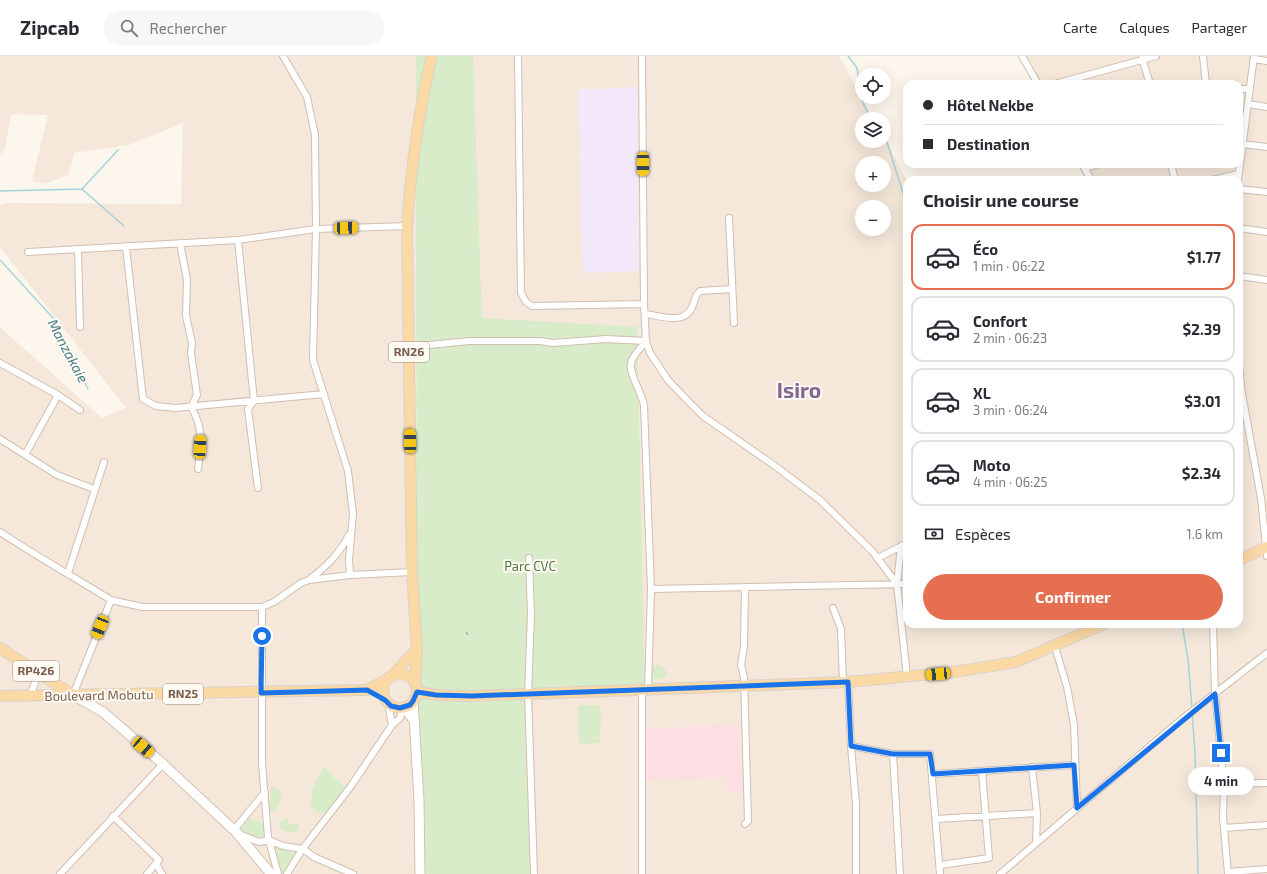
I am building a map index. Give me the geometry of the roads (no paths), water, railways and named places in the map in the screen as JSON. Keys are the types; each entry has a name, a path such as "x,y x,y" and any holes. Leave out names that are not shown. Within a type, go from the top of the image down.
{"main road":[{"name":"RN26","path":"415,692 417,649 412,572 407,226 410,181 416,139 432,56"},
{"path":"1243,559 1266,550"},
{"path":"415,692 436,695 472,696 528,694 645,688 846,682 954,672 1016,662 1055,647 1095,628"},
{"name":"RP426","path":"0,648 73,695"},
{"path":"386,701 382,692 390,677 417,649"},
{"path":"390,677 406,675 415,692"},
{"name":"RN25","path":"367,690 390,677"},
{"path":"367,690 395,707 404,707 415,692"},
{"name":"Boulevard Mobutu","path":"0,696 261,693 367,690"}],"street":[{"path":"284,56 306,96 315,135 316,229 314,360 348,471 353,514 350,532 350,575"},
{"path":"518,56 521,293 526,302 532,306 644,304"},
{"path":"642,56 644,314 646,341 650,353 660,369 697,412 775,466 820,500 878,558 898,584"},
{"path":"1022,56 1036,80"},
{"path":"1068,80 1142,58 1156,56"},
{"path":"1202,56 1205,80"},
{"path":"1243,138 1254,57 1267,60"},
{"path":"1142,58 1149,80"},
{"path":"1243,89 1250,89"},
{"path":"1248,104 1267,107"},
{"path":"1243,144 1267,147"},
{"path":"1243,189 1267,192"},
{"path":"729,218 734,323"},
{"path":"28,252 238,240 316,229 407,226"},
{"path":"1243,229 1267,232"},
{"path":"238,240 254,401 248,408 258,488"},
{"path":"180,243 187,280 186,316 192,343 191,353 197,395 191,407"},
{"path":"126,247 143,399 156,406 191,407 324,394"},
{"path":"78,249 80,327"},
{"path":"1243,277 1267,280"},
{"path":"644,314 680,318 690,312 696,295 700,291 732,289"},
{"path":"409,347 469,341 540,341 553,343 606,339 646,341"},
{"path":"642,874 645,688 651,589 644,406 643,398 631,368 634,356 646,341"},
{"path":"0,363 58,395 80,410"},
{"path":"25,455 58,395"},
{"path":"1243,402 1264,496 1266,550"},
{"path":"191,407 198,419 201,434 198,469"},
{"path":"0,440 57,475 94,489"},
{"path":"68,573 104,462"},
{"path":"0,532 111,600 142,607 262,607 274,602 301,583 309,580 350,575 412,572"},
{"path":"309,580 341,551 350,532"},
{"path":"878,558 903,545"},
{"path":"900,546 898,584 907,676"},
{"path":"529,558 531,614 528,694 534,874"},
{"path":"651,589 903,584"},
{"path":"745,587 744,646 741,665 744,685 748,821 745,824"},
{"path":"111,600 73,695 103,712 163,764 235,831 271,874"},
{"path":"262,607 261,693 265,792 269,840 278,874"},
{"path":"833,608 841,629 846,682 856,804 856,874"},
{"path":"1213,628 1215,694 1224,784 1224,828 1228,873 1267,869"},
{"path":"1055,647 1067,687 1074,725 1074,765 1077,808"},
{"path":"1000,874 1077,808 1267,653"},
{"path":"30,695 39,673"},
{"path":"415,692 420,874"},
{"path":"386,701 392,725"},
{"path":"404,707 415,722"},
{"path":"287,874 303,849 352,786 392,725 400,718 404,707"},
{"path":"851,746 893,754 930,754 933,774 940,874"},
{"path":"893,754 900,874"},
{"path":"60,874 163,764"},
{"path":"933,774 1074,765"},
{"path":"1032,767 1037,813 1036,843"},
{"path":"940,865 989,858 982,771"},
{"path":"1224,784 1267,782"},
{"path":"235,831 265,792"},
{"path":"936,819 1037,813"},
{"path":"114,816 159,860 147,874"},
{"path":"1224,828 1267,825"},
{"path":"235,831 259,842 269,840 283,846 303,849 314,857 353,874"},
{"path":"156,864 162,874"}],"waterway":[{"path":"848,56 857,68 863,103 868,112"},
{"path":"889,148 903,193"},
{"path":"0,191 82,189 118,150"},
{"path":"82,189 124,226"},
{"name":"Manzakaie","path":"0,260 53,318 88,389"},
{"path":"1183,628 1188,659 1192,709"},
{"path":"1192,713 1195,751 1198,874"}],"district":[{"name":"Isiro","path":"799,391"}],"park label":[{"name":"Parc CVC","path":"530,566"}]}
